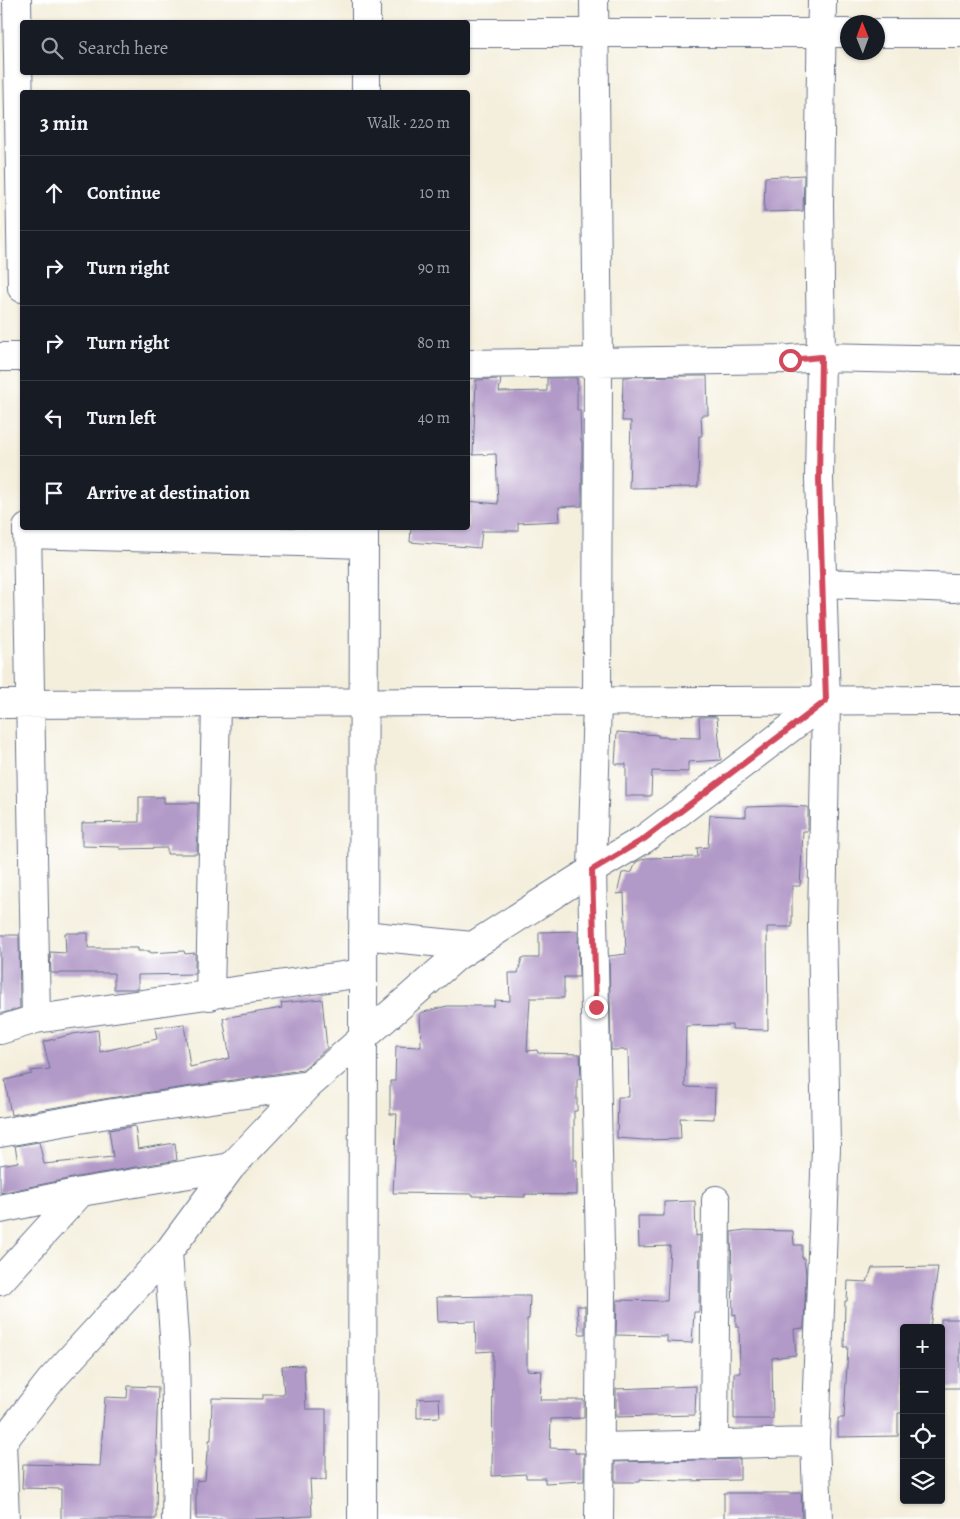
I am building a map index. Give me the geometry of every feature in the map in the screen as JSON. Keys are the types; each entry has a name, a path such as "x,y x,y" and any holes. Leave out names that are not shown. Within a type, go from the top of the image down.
{"street":[{"path":"18,0 13,32 20,157"},
{"path":"366,0 366,20"},
{"path":"594,0 598,363 597,702 592,870 601,1295 599,1519"},
{"path":"818,1519 815,1442 826,1147 822,924 826,701 819,479 821,357 819,205 835,33 822,0"},
{"path":"470,33 835,33"},
{"path":"885,33 960,33"},
{"path":"366,75 366,90"},
{"path":"0,357 20,357"},
{"path":"470,364 790,360 821,357 960,360"},
{"path":"36,1018 27,530 364,536 362,1519"},
{"path":"822,583 956,588"},
{"path":"0,704 960,700"},
{"path":"5,1519 1,1444 51,1380 168,1252 231,1167 309,1085 457,956 644,839 826,701"},
{"path":"210,996 216,703"},
{"path":"364,935 472,946"},
{"path":"0,1030 36,1018 210,996 363,973"},
{"path":"0,1133 113,1113 309,1085"},
{"path":"0,1209 81,1192 231,1167"},
{"path":"0,1281 81,1192"},
{"path":"714,1444 716,1200"},
{"path":"168,1252 175,1350 176,1519"},
{"path":"599,1447 815,1442"}],"building":[{"path":"804,175 803,211 764,212 765,177"},
{"path":"707,376 708,415 701,415 702,436 699,436 698,487 629,488 631,421 622,421 623,377"},
{"path":"547,378 577,378 577,410 580,410 582,441 582,506 559,507 560,521 518,523 518,531 482,531 480,548 410,542 411,530 470,530 470,501 498,504 496,454 473,455 476,380 501,379 499,392 547,391"},
{"path":"699,717 717,717 721,760 688,762 688,772 652,771 651,796 626,796 626,764 615,764 617,732 658,735 658,737 700,738"},
{"path":"139,797 164,797 164,803 198,803 197,854 167,854 167,848 120,849 120,847 82,846 82,823 139,822"},
{"path":"746,807 808,807 808,831 803,831 800,886 792,886 792,927 767,927 768,1030 732,1029 732,1025 686,1026 685,1087 715,1088 714,1119 680,1118 681,1139 645,1140 617,1138 618,1097 629,1097 628,1050 611,1050 609,956 626,954 624,893 617,894 622,873 632,872 636,862 646,858 698,857 697,848 708,847 710,815 746,817"},
{"path":"578,931 579,977 564,977 564,998 530,998 527,1051 537,1050 538,1053 580,1054 581,1079 577,1079 577,1111 574,1111 574,1160 577,1160 577,1195 525,1194 525,1197 393,1193 397,1114 390,1114 390,1081 395,1081 396,1046 421,1047 420,1013 447,1006 494,1006 495,1000 510,1001 509,973 518,973 522,958 539,958 539,932"},
{"path":"65,933 88,933 88,948 138,948 138,951 150,951 150,953 184,951 185,954 195,953 195,974 138,975 138,989 114,989 114,973 51,973 50,952 66,953"},
{"path":"0,935 19,935 20,1008 4,1013 0,1013"},
{"path":"322,999 327,1048 302,1070 110,1098 11,1115 5,1080 32,1074 31,1071 50,1069 43,1042 98,1030 100,1052 157,1039 155,1028 184,1024 190,1067 230,1058 223,1018 282,1008 281,1003"},
{"path":"135,1126 138,1149 175,1143 177,1160 0,1193 0,1165 18,1162 15,1146 39,1142 44,1164 113,1157 109,1130"},
{"path":"695,1201 696,1236 700,1235 699,1312 694,1312 692,1343 667,1342 667,1336 616,1335 617,1300 667,1301 670,1246 639,1247 638,1216 664,1216 664,1202"},
{"path":"745,1230 793,1231 794,1245 802,1245 802,1258 804,1258 806,1274 804,1328 794,1329 796,1355 772,1358 773,1419 734,1419 734,1373 740,1373 739,1327 736,1327 736,1314 733,1315 731,1232"},
{"path":"938,1267 931,1324 900,1324 900,1413 898,1413 898,1436 838,1437 838,1418 844,1418 848,1347 844,1347 845,1301 847,1301 848,1281 867,1282 872,1268"},
{"path":"530,1296 529,1319 527,1319 527,1370 542,1371 540,1400 584,1400 584,1418 551,1419 550,1448 575,1449 575,1453 584,1453 584,1481 545,1483 545,1478 526,1478 526,1474 492,1476 493,1351 476,1352 475,1321 438,1322 437,1297"},
{"path":"577,1306 585,1306 585,1334 579,1334"},
{"path":"941,1319 960,1319 960,1388 945,1388 945,1324 941,1324"},
{"path":"304,1365 306,1409 326,1409 326,1480 310,1479 312,1516 255,1519 196,1519 196,1481 205,1480 207,1452 209,1452 209,1440 211,1440 212,1398 263,1399 263,1394 284,1394 282,1366"},
{"path":"128,1386 158,1387 156,1519 61,1519 61,1489 22,1488 23,1464 100,1466 105,1397 127,1398"},
{"path":"696,1386 695,1415 616,1417 616,1389"},
{"path":"439,1398 440,1417 417,1418 417,1399"},
{"path":"740,1459 740,1480 682,1481 640,1479 640,1482 615,1482 615,1462"},
{"path":"724,1493 801,1493 802,1518 724,1518"}],"route":[{"path":"596,1007 592,870 644,839 826,701 819,479 821,357 790,360"}]}
